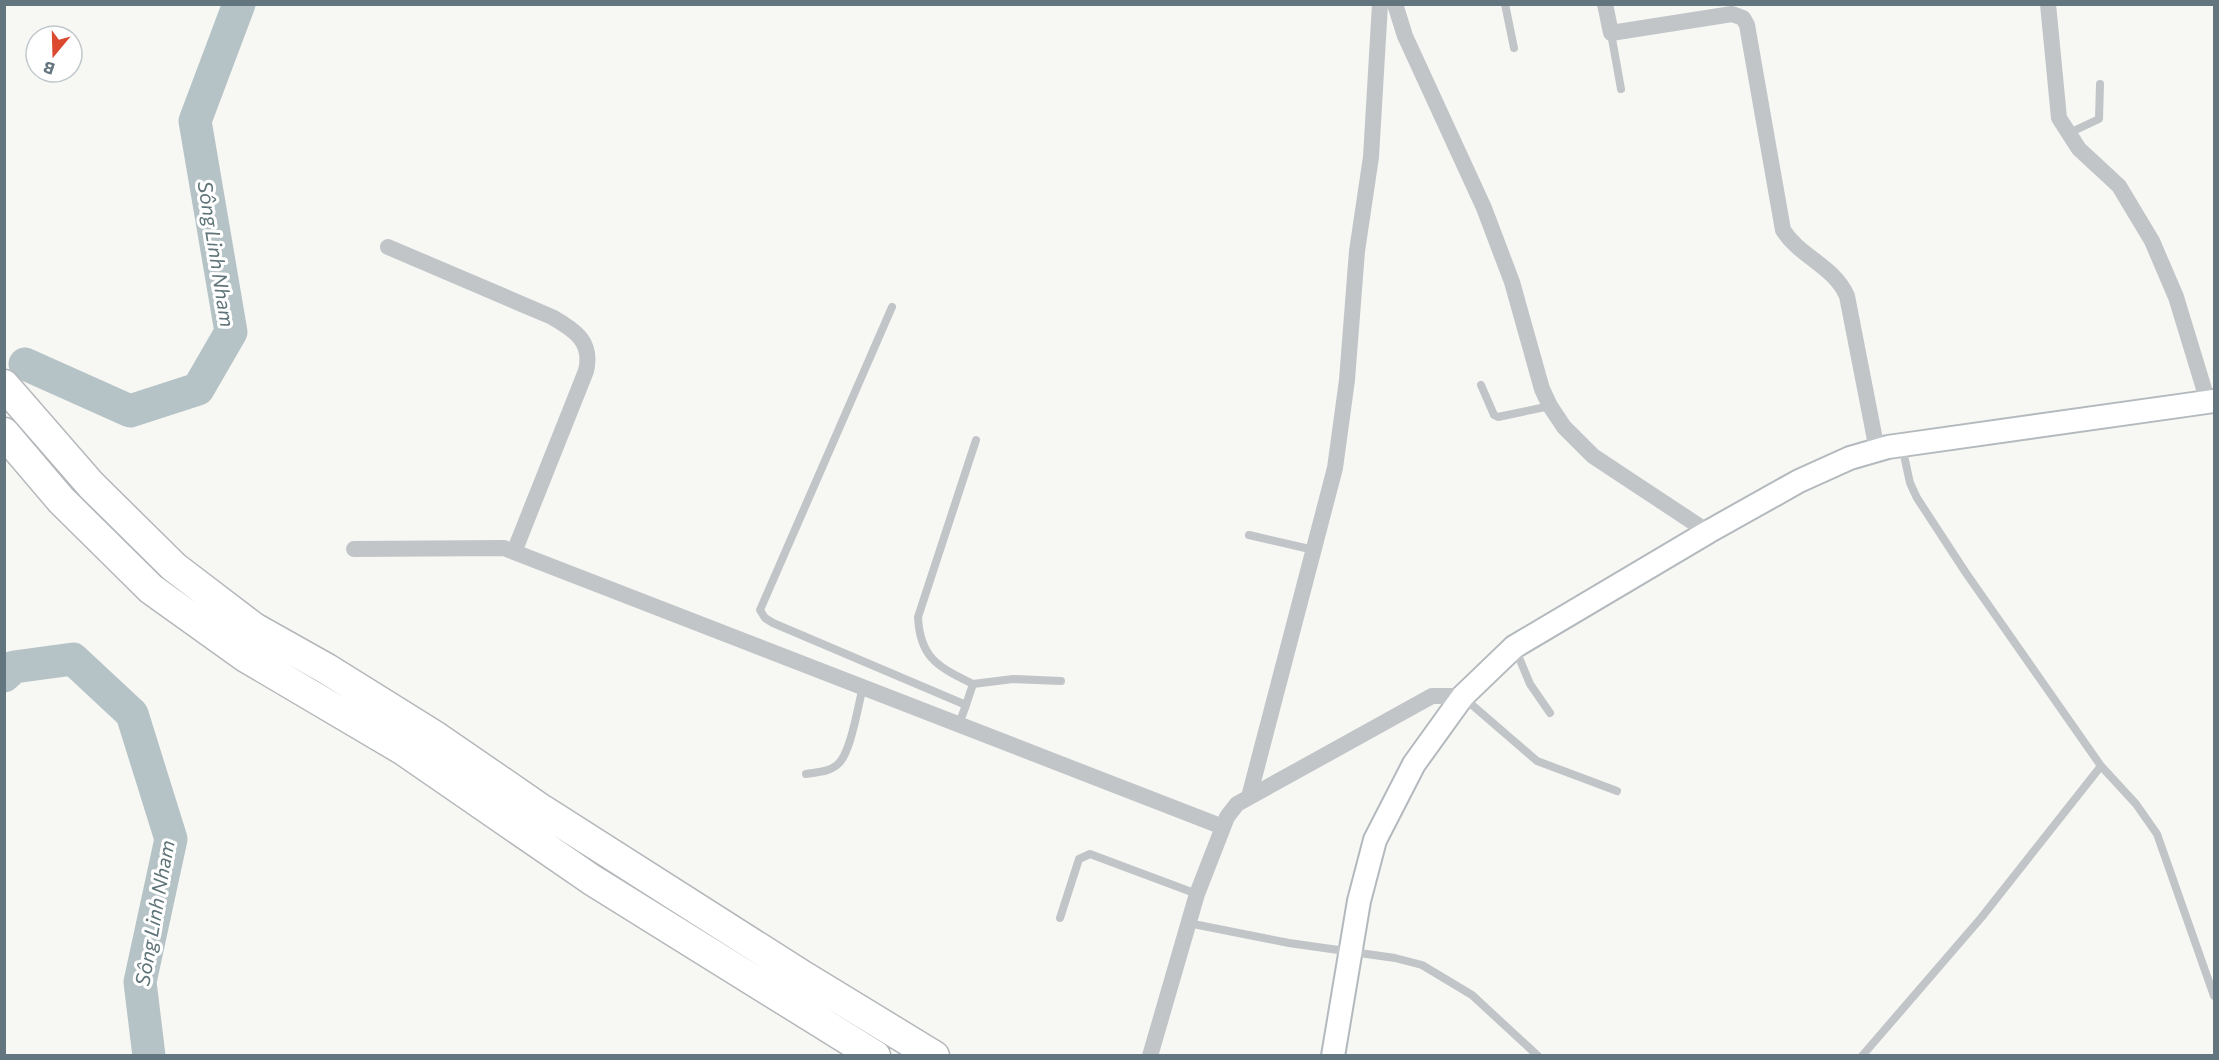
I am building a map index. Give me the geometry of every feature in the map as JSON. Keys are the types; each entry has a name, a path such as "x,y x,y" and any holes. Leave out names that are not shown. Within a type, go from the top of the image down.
{"highway":[{"path":"4,385 92,485 174,567 254,628 327,669 436,736 542,810 801,975 934,1056"},
{"path":"4,433 61,500 151,589 246,657 402,749 592,880 875,1056"}],"street":[{"path":"1249,797 1335,468 1345,402 1354,280 1371,157 1380,4"},
{"path":"1395,4 1405,36 1484,208 1512,282 1542,388 1550,406 1564,427 1593,456 1708,532"},
{"path":"1605,4 1611,33 1732,14 1743,18 1748,25 1783,230 1790,242 1832,273 1842,284 1847,296 1877,450"},
{"path":"1333,1056 1353,951 1359,902 1375,840 1414,764 1462,696 1514,647 1708,532 1799,481 1850,458 1902,445 2211,402 2176,297 2152,241 2119,186 2079,149 2067,134 2059,118 2048,4"},
{"path":"388,247 552,317 572,328 584,341 588,352 586,371 514,552"},
{"path":"354,549 490,546 514,552 1223,827"},
{"path":"1150,1056 1197,894 1227,817 1237,804 1432,696 1462,696"}],"lane":[{"path":"1505,4 1514,48"},
{"path":"1611,33 1622,89"},
{"path":"2067,134 2098,119 2100,84"},
{"path":"892,306 760,610 765,618 773,623 966,705"},
{"path":"1481,385 1494,415 1498,417 1550,406"},
{"path":"976,440 918,617 919,635 930,658 940,667 974,684 1013,680 1061,681"},
{"path":"1902,445 1910,483 1917,498 1971,581 2101,766 2136,804 2157,834 2214,996"},
{"path":"1249,535 1315,550"},
{"path":"1514,647 1530,684 1550,713"},
{"path":"959,724 974,684"},
{"path":"806,774 832,769 840,763 846,751 863,687"},
{"path":"1462,696 1538,762 1617,791"},
{"path":"1862,1056 1981,918 2101,766"},
{"path":"1060,918 1079,859 1083,855 1090,854 1197,894"},
{"path":"1188,923 1289,943 1395,958 1422,965 1444,976 1472,995 1538,1055"}],"waterway":[{"name":"Sông Linh Nham","path":"25,364 130,411 198,389 231,332 195,121 239,4"},
{"name":"Sông Linh Nham","path":"4,676 14,667 73,659 132,714 171,839 140,982 149,1056"}]}
